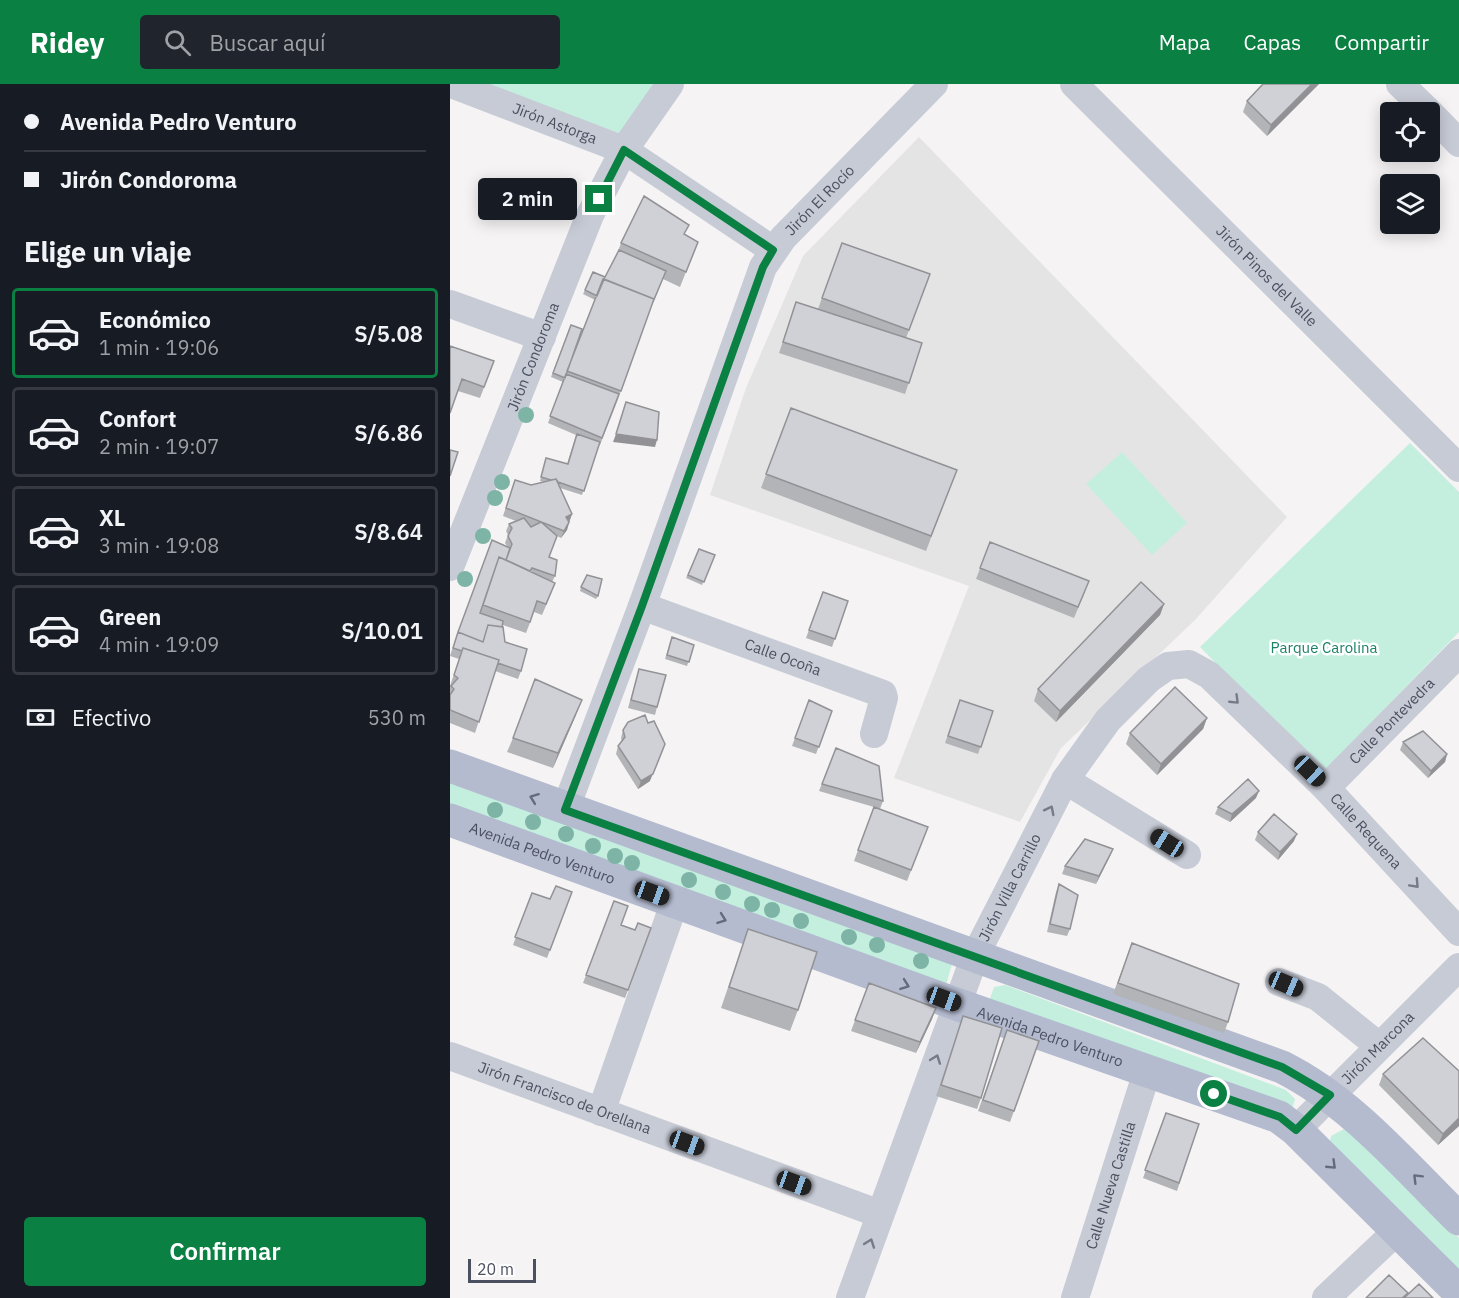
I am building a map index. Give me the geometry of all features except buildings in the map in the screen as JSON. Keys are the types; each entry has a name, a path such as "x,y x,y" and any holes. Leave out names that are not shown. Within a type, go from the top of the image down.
{"main road":[{"path":"450,766 565,810 1282,1067 1330,1095 1459,1219"},
{"name":"Avenida Pedro Venturo","path":"450,820 956,1004 1280,1117 1296,1130 1459,1292"}],"street":[{"name":"Jirón Astorga","path":"451,84 624,150 773,250"},
{"name":"Jirón Condoroma","path":"450,567 455,537 542,337 590,215 624,150 670,84"},
{"name":"Jirón El Rocío","path":"565,810 642,606 763,267 773,250 934,84"},
{"name":"Jirón Pinos del Valle","path":"1074,84 1459,468"},
{"path":"1400,84 1418,102"},
{"path":"1440,124 1459,143"},
{"path":"450,304 542,337"},
{"name":"Calle Ocoña","path":"642,606 883,694 884,698 874,734"},
{"name":"Calle Pontevedra","path":"1326,788 1459,653"},
{"name":"Calle Requena","path":"1189,664 1209,675 1326,788 1459,932"},
{"name":"Jirón Villa Carrillo","path":"850,1298 975,956 1065,780 1108,720 1149,679 1168,666 1189,664"},
{"path":"1065,780 1187,855"},
{"path":"601,1112 675,902"},
{"name":"Jirón Marcona","path":"1296,1130 1459,967"},
{"path":"1280,982 1318,997 1379,1046"},
{"name":"Jirón Francisco de Orellana","path":"450,1056 880,1214"},
{"name":"Calle Nueva Castilla","path":"1075,1298 1147,1072"},
{"path":"1326,1298 1398,1230"}],"shaded area":[{"path":"919,137 1287,517 1195,620 1061,748 1020,822 894,778 969,586 710,495 746,388 803,256"}],"green space":[{"path":"482,84 653,84 621,134"},
{"name":"Parque Carolina","path":"1410,443 1459,492 1459,632 1323,772 1200,647"},
{"path":"1122,452 1187,523 1152,555 1086,484"},
{"path":"450,772 955,954 943,995 450,813"},
{"path":"1005,985 1286,1090 1295,1099 1291,1112 988,1004 994,987"},
{"path":"1344,1129 1358,1132 1459,1238 1459,1281 1330,1142 1331,1136"}],"route":[{"path":"599,199 624,150 773,250 763,267 642,606 565,810 1282,1067 1308,1080 1330,1095 1296,1130 1280,1117 1214,1094"}]}
